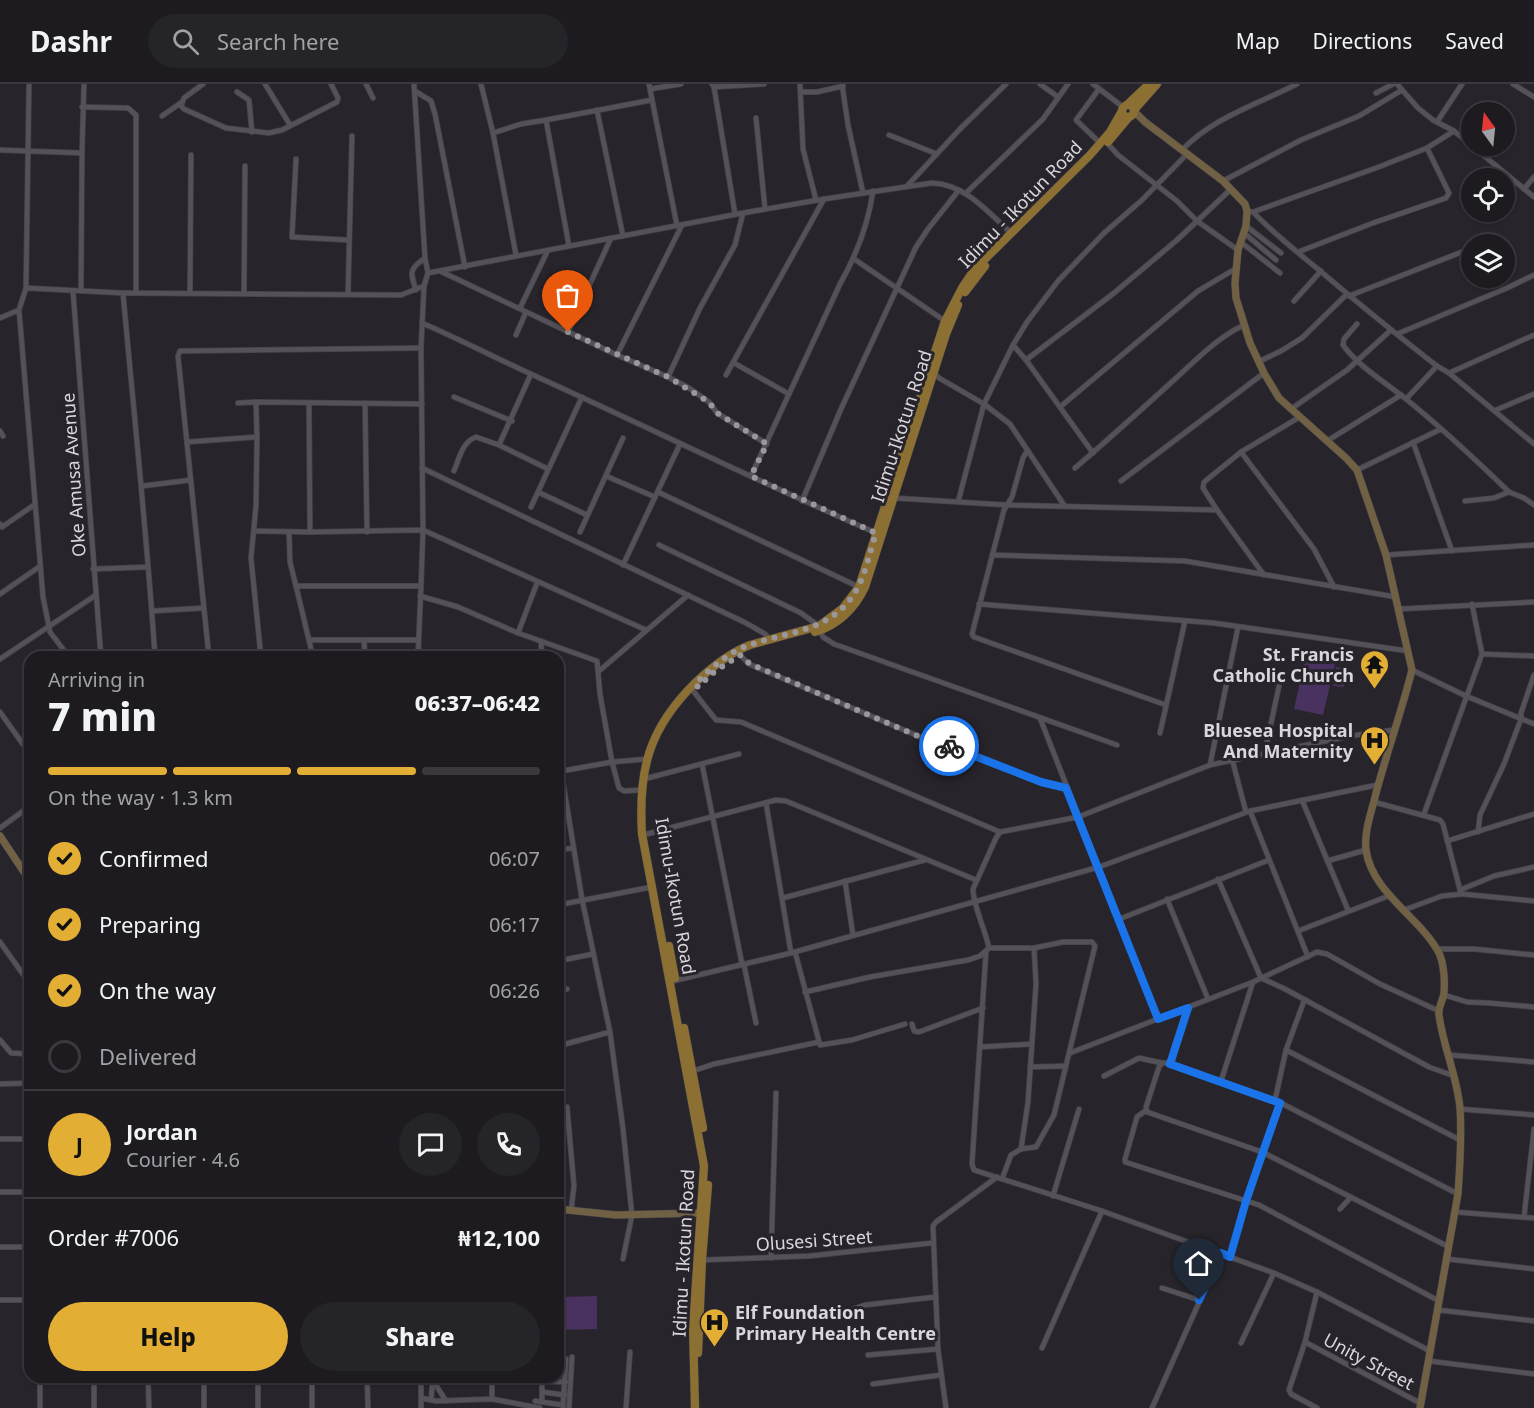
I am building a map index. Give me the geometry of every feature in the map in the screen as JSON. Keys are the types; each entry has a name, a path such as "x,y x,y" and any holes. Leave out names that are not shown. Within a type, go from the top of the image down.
{"main road":[{"name":"Idimu-Ikotun Road","path":"697,1408 699,1260 709,1168 693,1071 673,981 647,834 648,778 654,750 676,711 714,672 740,655 820,628 842,618 861,597 894,498 932,371 953,316 972,282 1104,143 1148,84"},
{"name":"Idimu-Ikotun Road","path":"1129,111 1157,84"},
{"name":"Idimu - Ikotun Road","path":"699,1260 703,1153 673,981 642,834 642,790 647,759 655,735 673,706 696,688 719,662 740,649 770,639 820,628 843,608 859,586 932,371 945,321 970,275 1104,143"}],"street":[{"path":"30,84 26,288 19,310 39,567 48,626 64,651"},
{"path":"81,291 84,84"},
{"path":"162,116 204,84"},
{"path":"265,84 290,125"},
{"path":"182,102 181,106 184,109 215,125 252,132 273,133 337,102 338,98 331,84"},
{"path":"366,84 373,98"},
{"path":"414,84 425,258 428,273 424,286 421,348 423,530 418,650"},
{"path":"481,84 493,133 516,255"},
{"path":"617,355 679,225 650,86 681,84"},
{"path":"735,214 713,86 764,84"},
{"path":"800,84 802,148 816,200"},
{"path":"907,186 1006,84"},
{"path":"1040,84 1058,98"},
{"path":"966,193 1043,119 1068,84"},
{"path":"1093,84 1232,188 1250,212 1273,233 1391,330 1496,410 1534,444"},
{"path":"958,502 984,404 1012,345 1037,306 1104,232 1134,208 1157,185 1204,131 1297,84"},
{"path":"1376,93 1395,84 1418,108 1454,131 1534,197"},
{"path":"1437,122 1462,84"},
{"path":"1513,84 1534,97"},
{"path":"801,92 817,92 842,85 863,193"},
{"path":"1099,88 1076,120 1157,185 1197,221 1238,250"},
{"path":"1223,181 1301,140 1359,116 1402,90"},
{"path":"414,91 431,101 435,114 465,267"},
{"path":"237,92 249,100 252,132"},
{"path":"493,133 521,124 652,100"},
{"path":"82,107 128,108 136,115 136,293"},
{"path":"597,110 623,236"},
{"path":"756,118 765,209"},
{"path":"546,120 569,246"},
{"path":"1250,212 1427,148 1454,131"},
{"path":"889,135 937,154"},
{"path":"348,294 352,136"},
{"path":"1298,252 1446,198 1449,193 1427,148"},
{"path":"0,150 82,153"},
{"path":"190,293 191,155"},
{"path":"296,159 292,237 348,240"},
{"path":"244,293 245,166"},
{"path":"1524,189 1534,177"},
{"path":"428,273 735,214 873,191 939,183 966,193 1011,233"},
{"path":"1026,360 1114,293 1232,188"},
{"path":"802,501 841,409 921,238 959,190"},
{"path":"751,476 840,284 854,259 868,219 873,191"},
{"path":"726,375 824,199"},
{"path":"1250,212 1238,250 1235,269 1236,297 1244,325 1263,374 1279,398 1357,470 1386,555 1412,670 1377,785 1369,817 1366,850 1373,871 1390,895 1436,949 1442,964 1444,995 1438,1011 1450,1055 1460,1109 1458,1194 1420,1406"},
{"path":"668,377 700,308 735,245 743,213"},
{"path":"1245,229 1281,253"},
{"path":"1245,229 1276,260"},
{"path":"568,332 611,238"},
{"path":"1242,243 1280,273"},
{"path":"520,308 548,250"},
{"path":"1258,362 1302,338 1348,295 1461,252"},
{"path":"416,290 411,272 413,267 425,258"},
{"path":"854,259 945,321"},
{"path":"1060,407 1198,291 1235,269"},
{"path":"440,271 668,377 709,402 717,413 767,444"},
{"path":"1294,301 1321,272"},
{"path":"1397,334 1534,275"},
{"path":"26,288 123,293 400,295 424,286"},
{"name":"Oke Amusa Avenue","path":"74,291 101,651"},
{"path":"123,293 142,486 155,651"},
{"path":"0,318 19,310"},
{"path":"516,335 526,312"},
{"path":"422,323 802,501 876,533"},
{"path":"1357,324 1344,339 1344,345 1358,361 1442,429 1509,492 1534,505"},
{"path":"1075,468 1192,363 1233,330 1244,325"},
{"path":"1291,409 1318,388 1347,370 1391,330"},
{"path":"1449,373 1534,335"},
{"path":"1012,345 1026,360 1092,453"},
{"path":"208,651 178,356 180,351 421,348"},
{"path":"734,363 789,394"},
{"path":"1406,399 1437,366"},
{"path":"932,371 939,378 984,404 1010,424 1065,505"},
{"path":"499,446 531,374"},
{"path":"1121,481 1263,374"},
{"path":"1496,410 1534,394"},
{"path":"1327,441 1401,395"},
{"path":"454,397 512,421"},
{"path":"531,507 582,397"},
{"path":"256,402 254,531 251,558 260,651"},
{"path":"238,403 422,405"},
{"path":"365,403 367,532"},
{"path":"309,404 310,532"},
{"path":"1264,575 1217,510 1203,488 1204,482 1242,452 1299,417"},
{"path":"1357,470 1442,429"},
{"path":"187,442 256,437"},
{"path":"454,471 465,445 471,438 479,437 548,469"},
{"path":"580,532 623,438"},
{"path":"1413,442 1452,551"},
{"path":"623,565 680,444"},
{"path":"1027,451 1012,497 1007,505 978,604 972,630 974,638 1166,705"},
{"path":"1242,452 1314,549 1334,587"},
{"path":"422,468 688,595 759,630 770,639"},
{"path":"606,476 656,495 859,586"},
{"path":"142,486 191,480"},
{"path":"538,492 587,515"},
{"path":"1465,501 1494,498 1509,492"},
{"path":"894,498 1007,505 1217,510"},
{"path":"1,526 34,506"},
{"path":"254,531 423,530 646,630"},
{"path":"290,532 290,562 312,651"},
{"path":"659,545 810,617 820,628 823,637 834,644 1117,745"},
{"path":"1386,555 1534,545"},
{"path":"992,555 1185,561 1396,597"},
{"path":"0,594 39,567"},
{"path":"93,569 148,567"},
{"path":"518,633 537,583"},
{"path":"296,586 421,586"},
{"path":"0,659 96,595"},
{"path":"599,671 688,595"},
{"path":"420,596 459,607 518,633 593,658 598,664 600,694 612,762 621,790 642,790"},
{"path":"1399,609 1534,602"},
{"path":"978,604 1185,621 1409,652"},
{"path":"1424,814 1482,654 1472,604"},
{"path":"152,611 204,608"},
{"path":"1160,733 1185,621"},
{"path":"1210,765 1238,627"},
{"path":"310,639 418,640"},
{"path":"364,640 365,651"},
{"path":"541,641 542,651"},
{"path":"1482,654 1534,656"},
{"path":"740,655 750,664 925,739 1041,782 1066,788"},
{"path":"1412,670 1466,696 1534,724"},
{"path":"1478,832 1480,815 1504,764 1534,675"},
{"path":"1265,753 1279,686"},
{"path":"696,688 716,720 746,724 1000,832 1078,817 1210,765 1232,759 1350,736 1394,730"},
{"path":"0,712 24,746"},
{"path":"1040,718 1158,1019"},
{"path":"648,778 739,754"},
{"path":"564,768 647,759"},
{"path":"1232,759 1248,812 1308,957"},
{"path":"702,764 756,1023"},
{"path":"673,981 794,952 1099,867 1248,812 1377,785"},
{"path":"564,793 582,899 610,1032 632,1215 623,1259"},
{"path":"1302,800 1348,910"},
{"path":"647,834 766,802 786,801 976,880"},
{"path":"766,802 794,952 819,1042 823,1046 852,1040 905,1024"},
{"path":"1374,802 1440,820 1461,892"},
{"path":"0,828 24,810"},
{"path":"1447,841 1534,814"},
{"path":"1000,832 973,889 974,902 986,931 987,950 972,1164 976,1172 1102,1211 1274,1273 1317,1292 1431,1351"},
{"path":"0,836 2,845 24,873"},
{"path":"564,849 573,848"},
{"path":"1327,861 1366,850"},
{"path":"783,898 925,860"},
{"path":"1122,918 1269,860"},
{"path":"1404,910 1442,896 1461,892 1494,876 1534,867"},
{"path":"1218,879 1261,978 1302,997 1434,1070 1454,1076"},
{"path":"845,882 853,935"},
{"path":"564,904 652,886"},
{"path":"1461,892 1534,902"},
{"path":"1298,931 1390,895"},
{"path":"1167,899 1208,999"},
{"path":"805,992 870,977 968,960 987,950 1034,948 1078,941 1095,943 1052,1121 1036,1147 1022,1149 1011,1155 1000,1178 936,1222 932,1230 938,1348 946,1408"},
{"path":"0,942 24,976"},
{"path":"1022,1149 1036,984 1034,948"},
{"path":"1436,949 1474,949 1534,955"},
{"path":"1070,1053 1253,982 1317,952 1327,954 1380,984 1438,1011"},
{"path":"564,960 593,954"},
{"path":"1221,1081 1253,982"},
{"path":"1444,995 1467,1002 1534,1007"},
{"path":"1230,1257 1278,1102 1286,1050 1302,997"},
{"path":"912,1024 914,1031 919,1032 983,1008"},
{"path":"1170,1064 1188,1008"},
{"path":"564,1044 610,1032"},
{"path":"0,1040 11,1053 24,1054"},
{"path":"693,1071 714,1064 819,1042"},
{"path":"980,1047 1031,1044"},
{"path":"1286,1050 1460,1140"},
{"path":"1450,1055 1534,1062"},
{"path":"1104,1076 1139,1058 1170,1064 1221,1081 1278,1102 1458,1194"},
{"path":"1162,1063 1145,1111 1137,1117 1125,1162 1246,1201 1308,1230 1439,1301"},
{"path":"1030,1067 1066,1066"},
{"path":"0,1084 24,1083"},
{"path":"771,1258 776,1093"},
{"path":"567,1107 574,1186 571,1211"},
{"path":"1053,1196 1079,1109"},
{"path":"1460,1109 1534,1115"},
{"path":"1145,1111 1262,1152 1449,1247"},
{"path":"1524,1217 1532,1167 1534,1129"},
{"path":"0,1139 24,1139"},
{"path":"0,1192 24,1192"},
{"path":"1340,1209 1351,1197"},
{"path":"564,1210 632,1215 700,1213"},
{"path":"1042,1348 1102,1211"},
{"path":"1455,1212 1534,1218"},
{"name":"Olusesi Street","path":"699,1260 809,1256 932,1243"},
{"path":"0,1247 24,1247"},
{"path":"1152,1408 1221,1253"},
{"path":"1447,1259 1534,1269"},
{"path":"1241,1343 1274,1273"},
{"path":"1162,1288 1199,1300"},
{"path":"1317,1292 1290,1392 1317,1408"},
{"path":"853,1309 865,1305 935,1297"},
{"path":"0,1300 24,1300"},
{"path":"1438,1310 1534,1321"},
{"name":"Unity Street","path":"1305,1342 1420,1406"},
{"path":"867,1355 938,1348"},
{"path":"626,1408 630,1352"},
{"path":"565,1407 572,1357"},
{"path":"564,1359 566,1359 565,1407"},
{"path":"1429,1361 1534,1374"},
{"path":"873,1384 941,1375"},
{"path":"40,1383 40,1408"},
{"path":"94,1383 94,1408"},
{"path":"148,1383 149,1408"},
{"path":"204,1383 204,1408"},
{"path":"258,1383 258,1408"},
{"path":"312,1383 312,1408"},
{"path":"368,1383 368,1408"},
{"path":"421,1383 421,1408"},
{"path":"434,1383 434,1401 437,1408"},
{"path":"436,1383 446,1401"},
{"path":"492,1383 492,1399"},
{"path":"542,1383 542,1402"},
{"path":"542,1392 565,1395"},
{"path":"421,1398 434,1401 492,1399 540,1408"},
{"path":"465,1401 468,1408"},
{"path":"535,1401 565,1407"}],"shaded area":[{"path":"1305,658 1335,664 1323,715 1294,709"},
{"path":"1336,667 1346,669 1344,687 1333,686"},
{"path":"597,1296 597,1329 564,1330 564,1297"}],"way so far":[{"path":"568,332 689,388 709,402 717,413 767,444 751,476 876,533 859,586 843,608 819,626 740,649 711,668 695,684 698,687 714,672 740,655 750,664 925,739 949,746"}],"place":[{"name":"St. Francis Catholic Church","path":"1375,690"},
{"name":"Bluesea Hospital And Maternity","path":"1374,766"},
{"name":"Elf Foundation Primary Health Centre","path":"714,1348"}],"route":[{"path":"949,746 1041,782 1066,788 1158,1019 1188,1008 1170,1064 1280,1103 1246,1201 1230,1257 1221,1253 1199,1300"}]}
